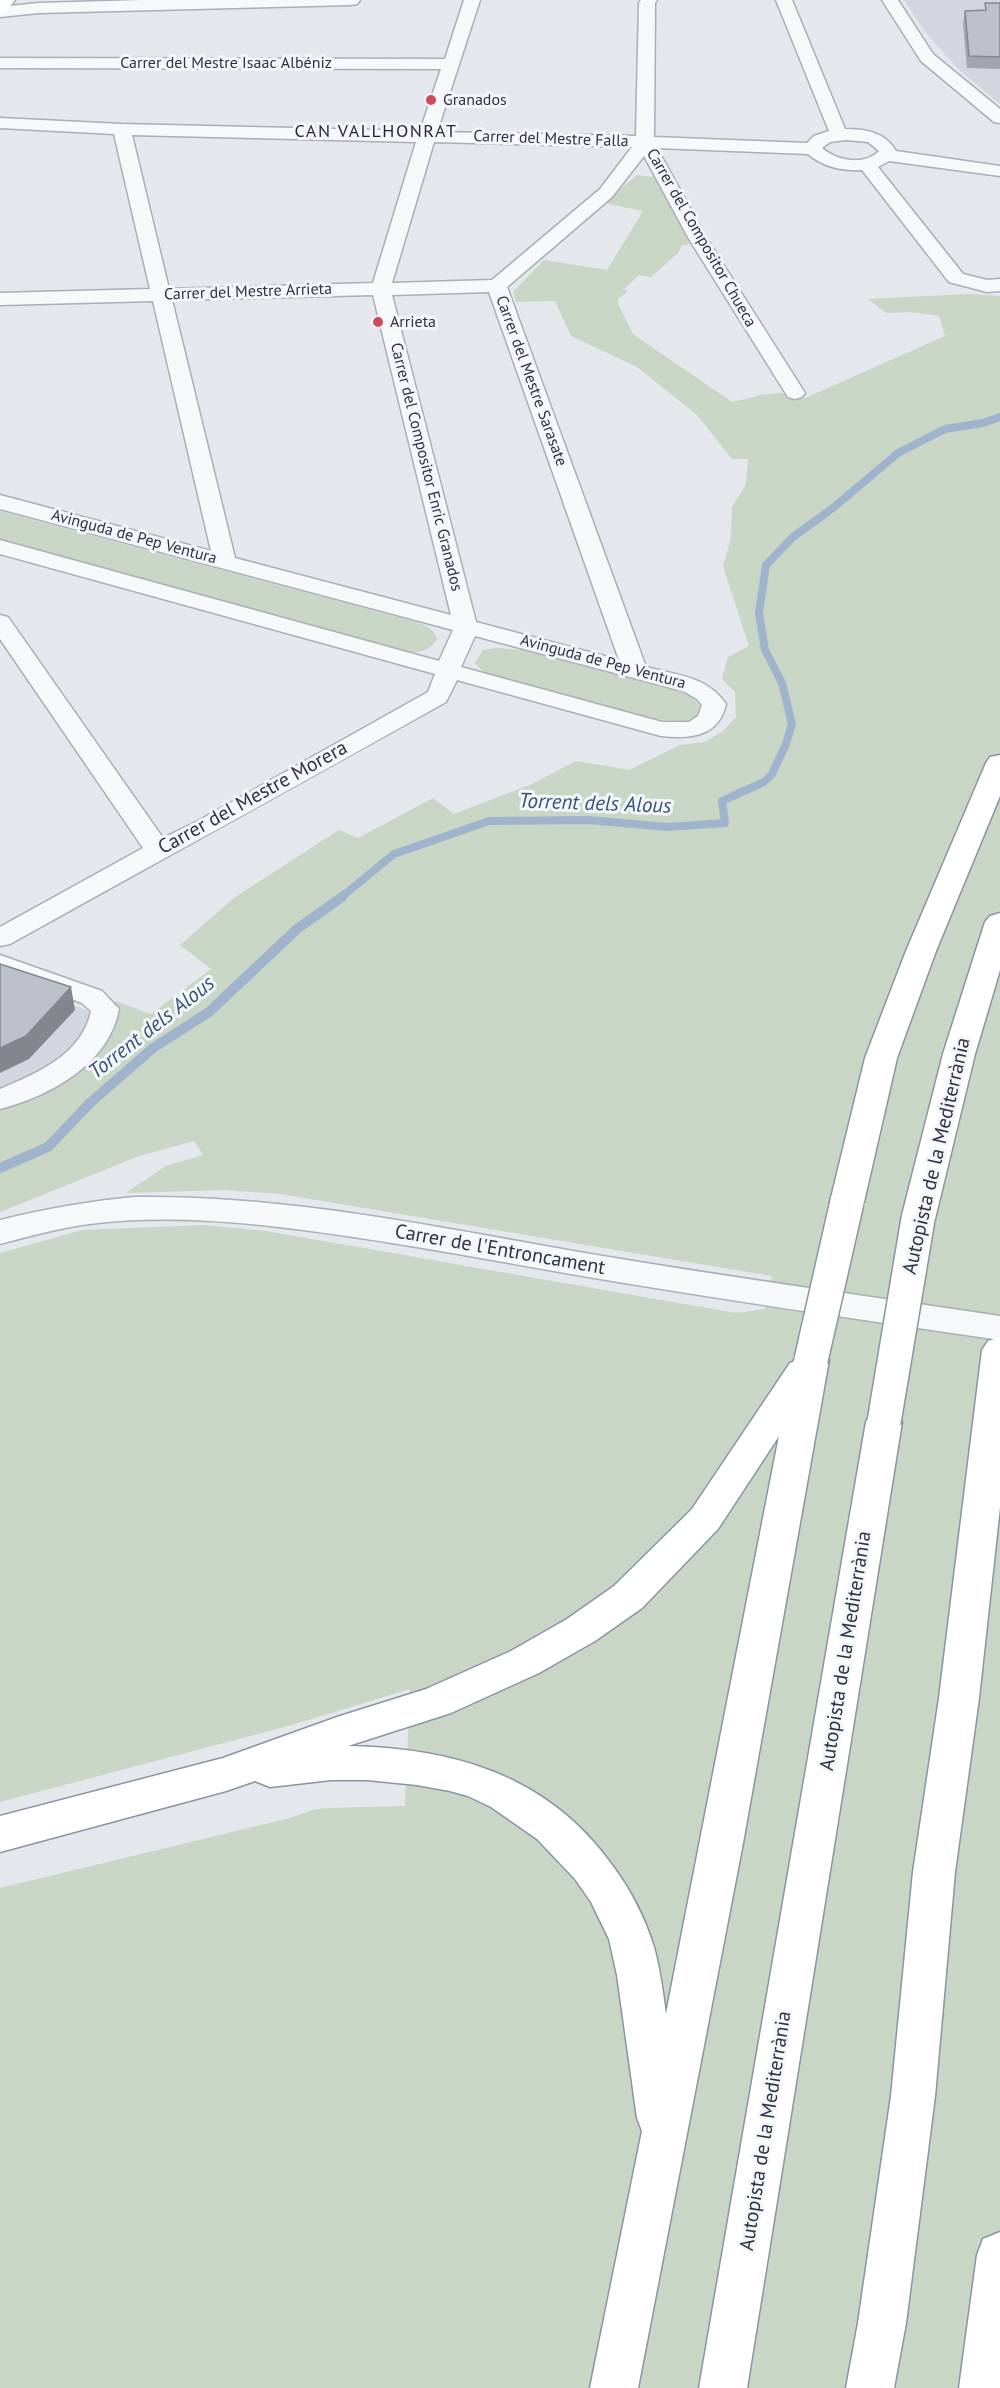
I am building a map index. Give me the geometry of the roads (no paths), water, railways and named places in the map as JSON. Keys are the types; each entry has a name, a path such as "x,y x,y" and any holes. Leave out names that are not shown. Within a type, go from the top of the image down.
{"main road":[{"path":"0,10 6,0"},
{"path":"0,1834 226,1774 337,1733 437,1702 525,1662 581,1630 628,1597 705,1519 785,1414 810,1360 881,1058 921,951 1000,763"},
{"name":"Autopista de la Mediterrània","path":"723,2388 918,1219 959,1054 1000,922"},
{"path":"870,2388 882,2323 913,2096 934,1872 959,1698 1000,1350"},
{"path":"614,2388 722,1844 785,1414"},
{"path":"226,1774 349,1763 395,1766 444,1773 480,1783 514,1800 556,1830 595,1871 618,1911 630,1940 638,1970 663,2150"},
{"path":"983,2388 1000,2255"}],"street":[{"path":"0,10 351,0"},
{"path":"381,288 427,135 472,0"},
{"name":"Carrer del Compositor Chueca","path":"650,0 647,3 645,142 698,239 795,393"},
{"path":"784,0 839,135"},
{"path":"894,7 927,57 1000,118"},
{"name":"Carrer del Mestre Isaac Albéniz","path":"0,63 452,64"},
{"name":"Carrer del Mestre Falla","path":"0,123 122,129 427,135 813,149"},
{"path":"122,129 224,560"},
{"path":"887,155 886,145 879,140 864,136 839,135 820,140 814,144 813,149 818,156 827,160 851,164 866,164 887,155 1000,171"},
{"name":"Carrer del Mestre Sarasate","path":"635,670 497,286 606,193 645,142"},
{"path":"866,164 956,279 987,286 1000,285"},
{"name":"Carrer del Mestre Arrieta","path":"0,299 497,286"},
{"name":"Carrer del Compositor Enric Granados","path":"381,288 465,625"},
{"name":"Avinguda de Pep Ventura","path":"0,502 691,686 706,694 714,704 713,716 707,724 692,729 662,729 0,547"},
{"path":"0,622 150,840 160,849"},
{"name":"Carrer del Mestre Morera","path":"0,938 160,849 207,826 437,697 443,689 451,660 463,640 465,625"},
{"path":"0,963 92,997 105,1009 100,1032 87,1049 40,1083 0,1100"},
{"name":"Carrer de l'Entroncament","path":"0,1232 66,1215 114,1209 192,1207 235,1209 382,1230 710,1286 1000,1328"}],"waterway":[{"name":"Torrent dels Alous","path":"339,899 394,854 489,821 588,820 667,827 725,823 722,801 764,782 772,774 786,744 792,724 782,683 765,650 759,613 766,565 793,537 833,508 898,453 945,429 983,423 1000,417"},
{"name":"Torrent dels Alous","path":"0,1168 48,1147 90,1103 153,1048 209,1012 297,929 342,897"}],"place":[{"name":"Granados","path":"431,100"},
{"name":"Arrieta","path":"378,322"}],"district":[{"name":"CAN VALLHONRAT","path":"376,132"}]}
